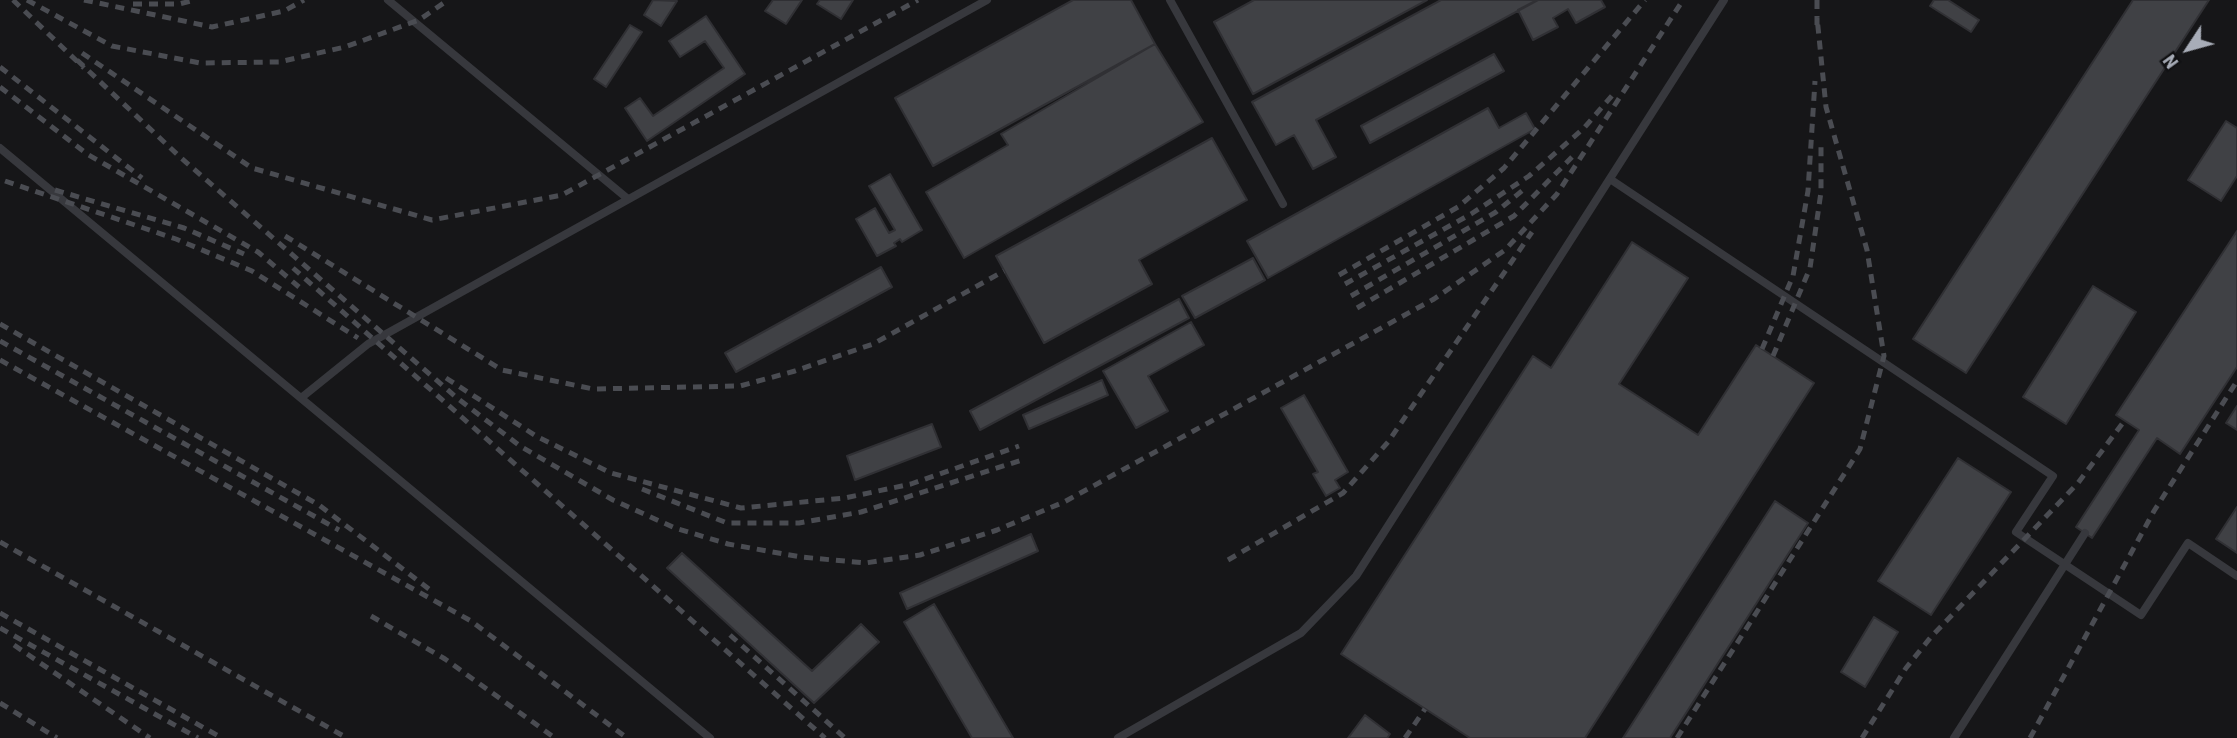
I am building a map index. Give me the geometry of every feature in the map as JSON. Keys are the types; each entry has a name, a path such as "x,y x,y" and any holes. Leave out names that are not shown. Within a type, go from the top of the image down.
{"lane":[{"path":"301,398 368,344 987,0"},
{"path":"1170,0 1283,204"},
{"path":"1118,738 1301,633 1356,576 1724,0"},
{"path":"395,2 628,199"},
{"path":"0,148 710,738"},
{"path":"1610,179 2053,476 2016,532 2141,615 2188,544 2237,576"},
{"path":"1954,738 2085,533"}],"building":[{"path":"653,0 677,1 661,26 644,15"},
{"path":"773,0 802,0 786,24 765,11"},
{"path":"820,0 853,0 841,19 817,4"},
{"path":"1073,0 1131,0 1155,44 933,166 895,98"},
{"path":"1254,0 1427,0 1253,94 1214,22"},
{"path":"1441,0 1538,0 1316,120 1336,157 1313,169 1294,135 1276,145 1252,102"},
{"path":"1537,0 1601,0 1605,7 1576,23 1568,9 1553,18 1558,27 1533,40 1518,10"},
{"path":"1934,0 1948,0 1979,20 1971,32 1930,6"},
{"path":"2133,0 2209,0 1966,373 1913,339"},
{"path":"706,16 745,74 647,141 625,108 640,98 653,116 724,68 705,41 680,57 669,41"},
{"path":"630,25 642,32 606,87 594,79"},
{"path":"1155,44 1203,122 964,258 926,192 1008,145 1001,134"},
{"path":"1494,54 1504,71 1370,143 1361,126"},
{"path":"1488,108 1499,128 1526,113 1535,129 1268,278 1247,241"},
{"path":"2226,121 2237,128 2237,176 2221,201 2188,180"},
{"path":"1212,138 1247,200 1139,260 1152,284 1044,343 996,256"},
{"path":"890,174 922,230 902,242 900,239 894,243 896,246 877,256 856,219 875,208 889,233 895,230 869,186"},
{"path":"2237,231 2237,367 2180,454 2157,438 2092,538 2076,527 2139,430 2116,415"},
{"path":"1632,242 1688,278 1619,384 1698,435 1756,345 1814,383 1585,738 1470,738 1341,654 1533,356 1551,368"},
{"path":"1253,258 1265,280 1195,318 1182,296"},
{"path":"881,267 892,287 736,372 725,353"},
{"path":"2093,286 2136,312 2066,424 2023,397"},
{"path":"1179,299 1189,318 980,430 970,411"},
{"path":"1191,322 1204,345 1148,376 1168,411 1136,428 1103,371"},
{"path":"1102,380 1108,395 1029,429 1023,415"},
{"path":"1304,395 1348,472 1335,480 1340,488 1326,496 1313,474 1318,472 1281,408"},
{"path":"2237,406 2237,430 2226,423"},
{"path":"932,424 941,447 855,480 847,456"},
{"path":"1958,458 2011,492 1931,615 1878,581"},
{"path":"1775,501 1808,523 1670,738 1623,738"},
{"path":"2237,507 2237,553 2216,539"},
{"path":"1031,534 1038,551 907,609 900,593"},
{"path":"682,553 812,671 861,624 879,642 814,703 667,568"},
{"path":"934,604 1013,738 972,738 904,622"},
{"path":"1874,617 1898,632 1865,687 1841,672"},
{"path":"1365,715 1390,734 1387,738 1348,738"}],"railway":[{"path":"13,0 84,68"},
{"path":"27,0 112,46 200,63 279,62 345,47 419,20 448,0"},
{"path":"84,0 212,27 284,11 304,0"},
{"path":"133,4 179,4 195,0"},
{"path":"82,53 252,168 432,220 562,195 918,0"},
{"path":"1339,275 1458,207 1504,168 1645,0"},
{"path":"77,60 180,157 457,398 520,446 613,500 675,528 728,544 801,557 865,563 920,555 997,530 1064,502 1434,299 1505,250 1557,194 1683,0"},
{"path":"1817,0 1817,25"},
{"path":"1677,738 1860,449 1884,356 1867,250 1826,107 1817,17"},
{"path":"0,67 142,178"},
{"path":"1762,349 1793,276 1808,191 1815,81"},
{"path":"0,87 87,154 258,252 299,287"},
{"path":"1345,284 1471,214 1529,176 1584,128 1616,91"},
{"path":"1773,356 1810,268 1821,192 1821,144"},
{"path":"1357,308 1514,216 1572,157"},
{"path":"5,181 176,239 252,271 358,338"},
{"path":"55,190 184,228 244,254"},
{"path":"1351,296 1496,212 1523,190"},
{"path":"1228,560 1343,493 1388,442 1532,232"},
{"path":"285,236 502,370 593,389 740,386 795,371 873,344 1004,271"},
{"path":"293,268 825,738"},
{"path":"0,324 319,505 429,589"},
{"path":"0,341 339,530"},
{"path":"0,360 471,621 627,738"},
{"path":"446,378 536,436 611,473 741,508 845,498 911,484 1019,446"},
{"path":"2030,738 2154,511 2237,381"},
{"path":"1862,738 1906,668 1931,637 2078,483 2125,420"},
{"path":"642,489 727,523 799,523 861,512 1025,459"},
{"path":"0,542 347,738"},
{"path":"0,613 222,738"},
{"path":"371,616 445,659 555,738"},
{"path":"0,628 198,738"},
{"path":"730,635 845,738"},
{"path":"14,645 150,738"},
{"path":"0,703 57,738"},
{"path":"1405,738 1425,709"}]}
